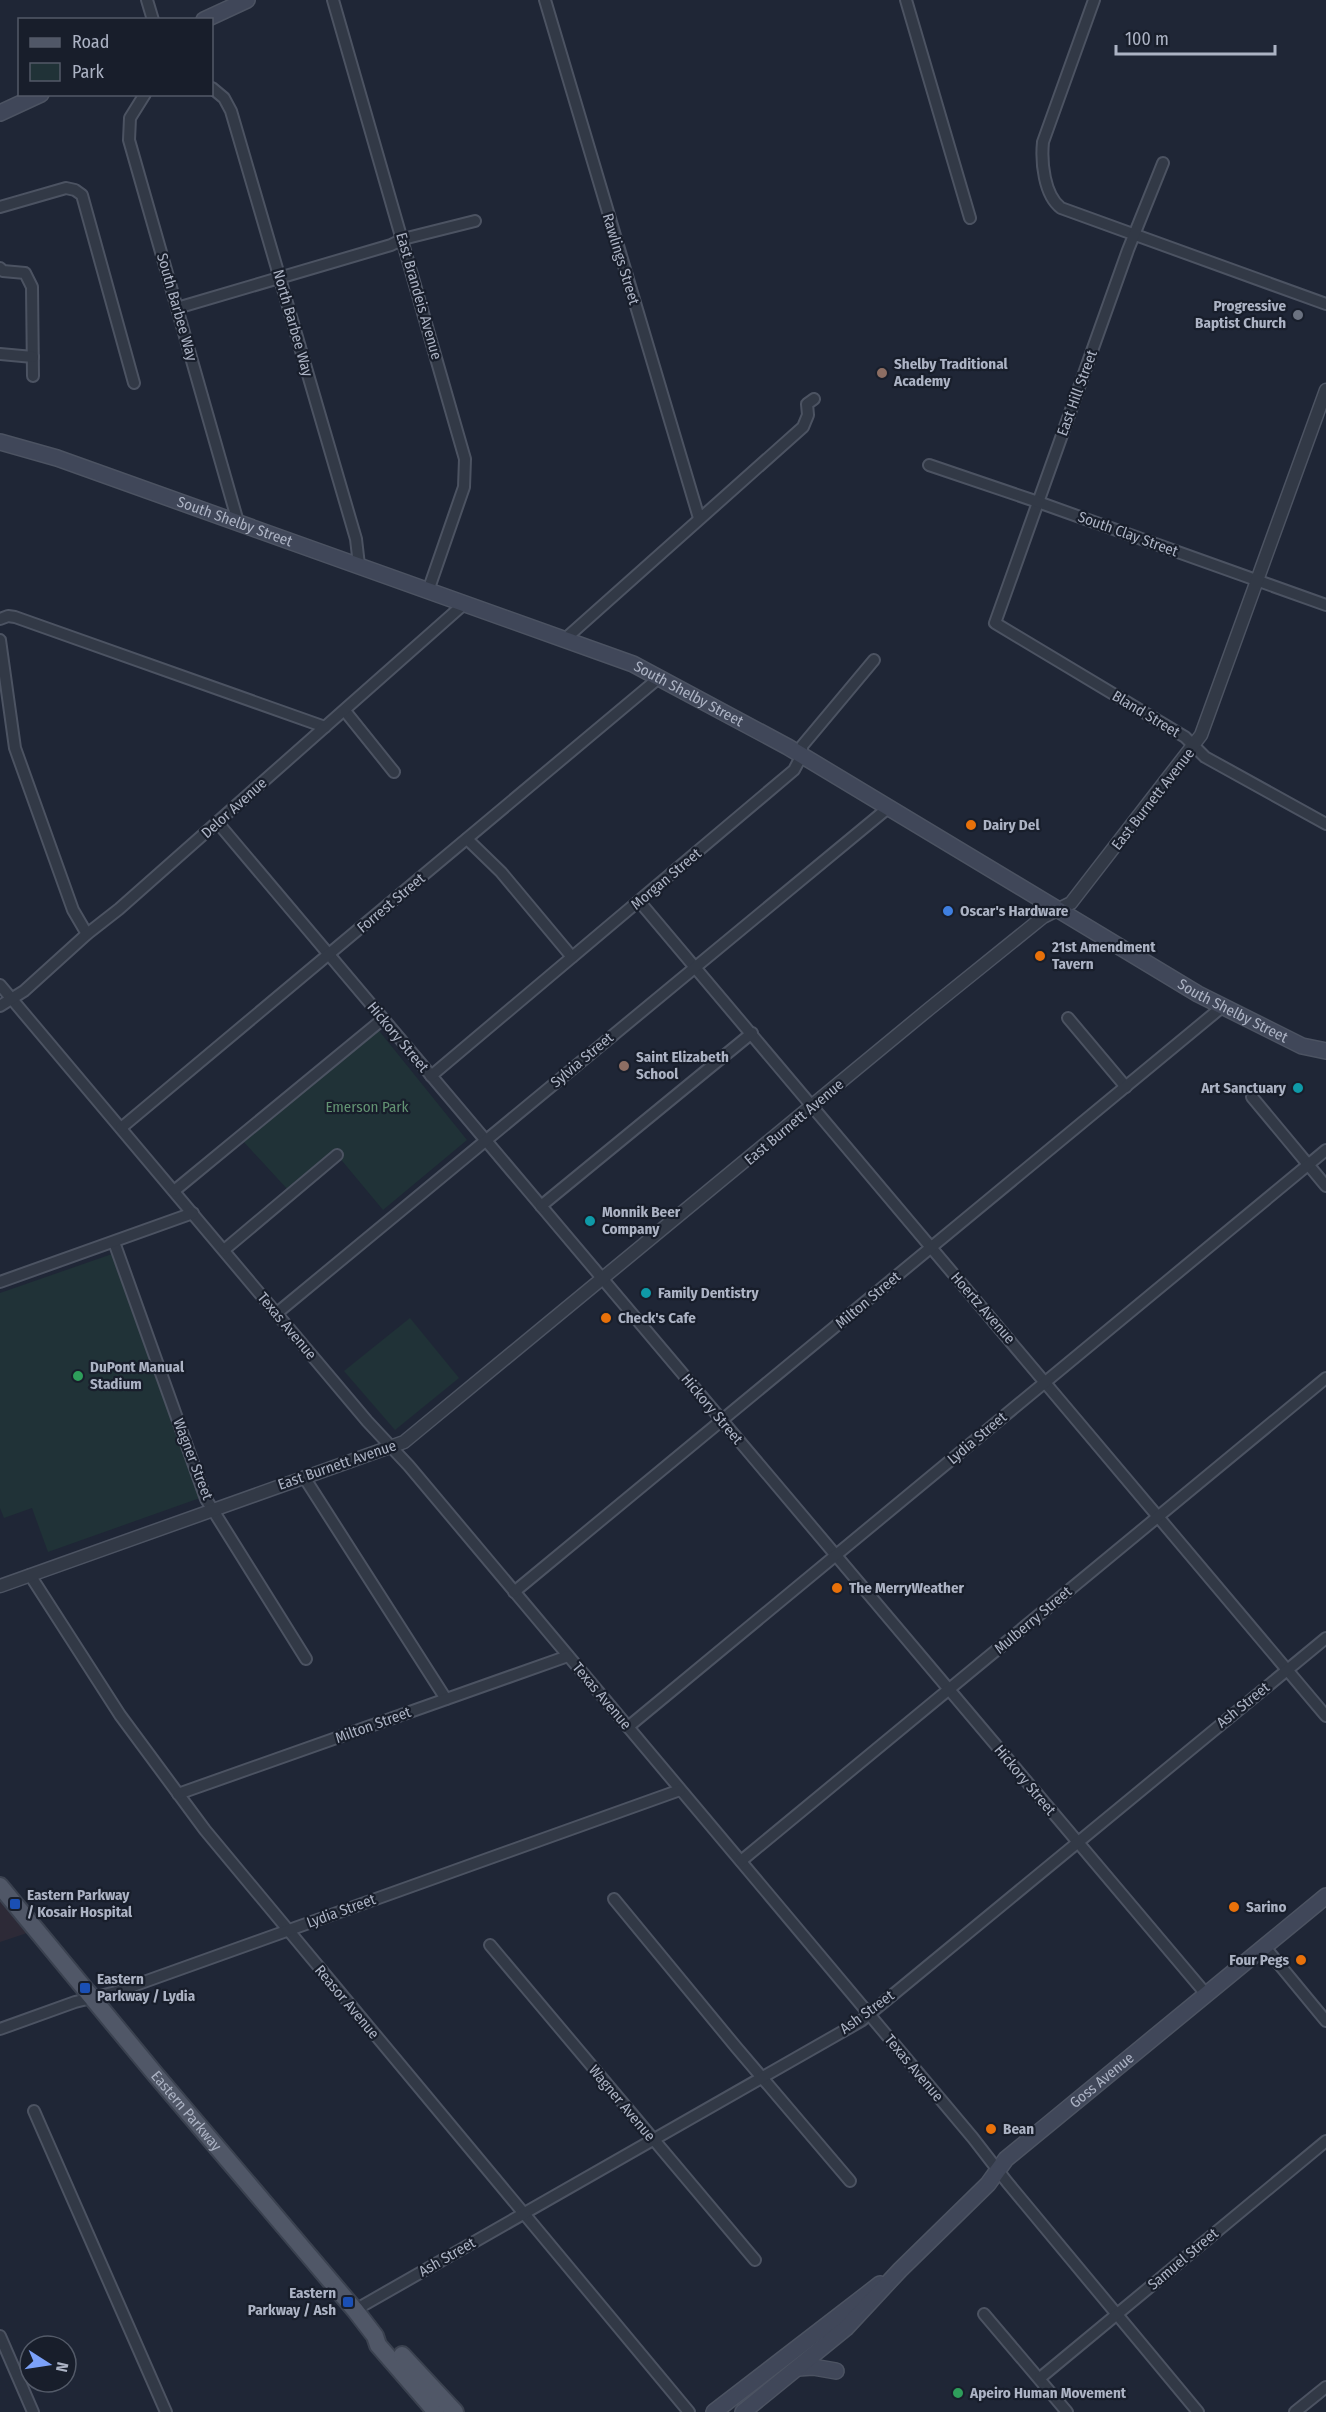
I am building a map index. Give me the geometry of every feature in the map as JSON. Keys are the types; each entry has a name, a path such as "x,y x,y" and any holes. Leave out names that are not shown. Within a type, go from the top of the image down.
{"main road":[{"path":"208,18 247,0"},
{"path":"0,113 37,96"},
{"name":"South Shelby Street","path":"0,442 57,458 633,663 802,755 1222,1007 1302,1046 1326,1051"},
{"name":"Eastern Parkway","path":"0,1886 155,2074 355,2310 375,2336 378,2345 422,2393 436,2412"},
{"name":"Goss Avenue","path":"744,2412 846,2328 891,2279 988,2184 1006,2159 1326,1896"},
{"name":"Goss Avenue","path":"714,2412 874,2286 891,2279"},
{"name":"Eastern Parkway","path":"375,2336 385,2338 455,2412"},
{"path":"798,2368 813,2367 836,2371"}],"street":[{"path":"147,0 152,18"},
{"name":"East Brandeis Avenue","path":"333,0 465,459 464,487 428,591"},
{"name":"Rawlings Street","path":"545,0 699,518"},
{"path":"906,0 970,218"},
{"path":"1094,0 1043,142 1042,160 1056,204 1061,208 1326,304"},
{"name":"North Barbee Way","path":"213,89 224,98 231,111 356,539 359,565"},
{"name":"South Barbee Way","path":"144,96 130,118 129,140 237,522"},
{"name":"East Hill Street","path":"995,623 1163,163"},
{"path":"0,207 66,188 82,195 134,383"},
{"path":"177,308 392,245 403,239 475,221"},
{"path":"0,268 3,271 25,273 32,287 33,376"},
{"path":"0,354 33,357"},
{"name":"East Burnett Avenue","path":"0,1586 404,1442 1043,917 1071,903 1201,735 1326,390"},
{"path":"565,639 803,427 808,415 807,404 814,399"},
{"name":"South Clay Street","path":"929,465 1326,605"},
{"name":"Delor Avenue","path":"0,1006 24,991 87,934 119,909 464,604"},
{"path":"0,619 8,616 15,617 325,728"},
{"name":"Bland Street","path":"995,623 1185,736 1205,757 1326,824"},
{"path":"0,640 15,748 73,910 87,934"},
{"name":"Morgan Street","path":"431,1076 794,770 802,755 802,746 874,660"},
{"name":"Forrest Street","path":"121,1128 660,677"},
{"path":"345,711 394,772"},
{"name":"Sylvia Street","path":"277,1313 888,808"},
{"name":"Hickory Street","path":"218,823 1206,1994"},
{"path":"466,839 501,872 572,957"},
{"name":"Hoertz Avenue","path":"639,901 1326,1716"},
{"name":"Texas Avenue","path":"0,985 628,1726 1198,2412"},
{"name":"Milton Street","path":"514,1592 1222,1007"},
{"path":"174,1191 383,1018"},
{"path":"1068,1018 1126,1087"},
{"path":"541,1206 752,1033"},
{"path":"1252,1097 1326,1186"},
{"name":"Lydia Street","path":"628,1726 1326,1150"},
{"path":"224,1250 337,1155"},
{"path":"0,1282 193,1213"},
{"name":"Wagner Street","path":"114,1242 206,1499 306,1659"},
{"name":"Mulberry Street","path":"741,1862 1326,1378"},
{"path":"304,1477 446,1699"},
{"name":"Reasor Avenue","path":"30,1575 120,1715 205,1830 689,2412"},
{"name":"Ash Street","path":"355,2310 853,2025 1326,1638"},
{"name":"Milton Street","path":"178,1794 568,1656"},
{"name":"Lydia Street","path":"0,2029 288,1931 680,1790"},
{"path":"614,1899 850,2181"},
{"name":"Wagner Avenue","path":"490,1945 755,2260"},
{"path":"1264,1946 1326,2021"},
{"path":"34,2111 166,2412"},
{"name":"Samuel Street","path":"1040,2378 1326,2140"},
{"path":"984,2314 1067,2412"},
{"path":"0,2336 33,2412"},
{"path":"1295,2412 1326,2386"}],"shaded area":[{"path":"0,1896 30,1932 0,1942"}],"green space":[{"name":"Emerson Park","path":"376,1027 467,1140 383,1210 333,1150 289,1191 241,1139"},
{"name":"DuPont Manual Stadium","path":"112,1254 200,1498 48,1552 32,1508 4,1518 0,1508 0,1293"},
{"path":"410,1318 459,1378 395,1430 344,1371"}],"place":[{"name":"Progressive Baptist Church","path":"1298,315"},
{"name":"Shelby Traditional Academy","path":"882,373"},
{"name":"Dairy Del","path":"971,825"},
{"name":"Oscar's Hardware","path":"948,911"},
{"name":"21st Amendment Tavern","path":"1040,956"},
{"name":"Saint Elizabeth School","path":"624,1066"},
{"name":"Art Sanctuary","path":"1298,1088"},
{"name":"Monnik Beer Company","path":"590,1221"},
{"name":"Family Dentistry","path":"646,1293"},
{"name":"Check's Cafe","path":"606,1318"},
{"name":"DuPont Manual Stadium","path":"78,1376"},
{"name":"The MerryWeather","path":"837,1588"},
{"name":"Eastern Parkway / Kosair Hospital","path":"15,1904"},
{"name":"Sarino","path":"1234,1907"},
{"name":"Four Pegs","path":"1301,1960"},
{"name":"Eastern Parkway / Lydia","path":"85,1988"},
{"name":"Bean","path":"991,2129"},
{"name":"Eastern Parkway / Ash","path":"348,2302"},
{"name":"Apeiro Human Movement","path":"958,2393"}]}
